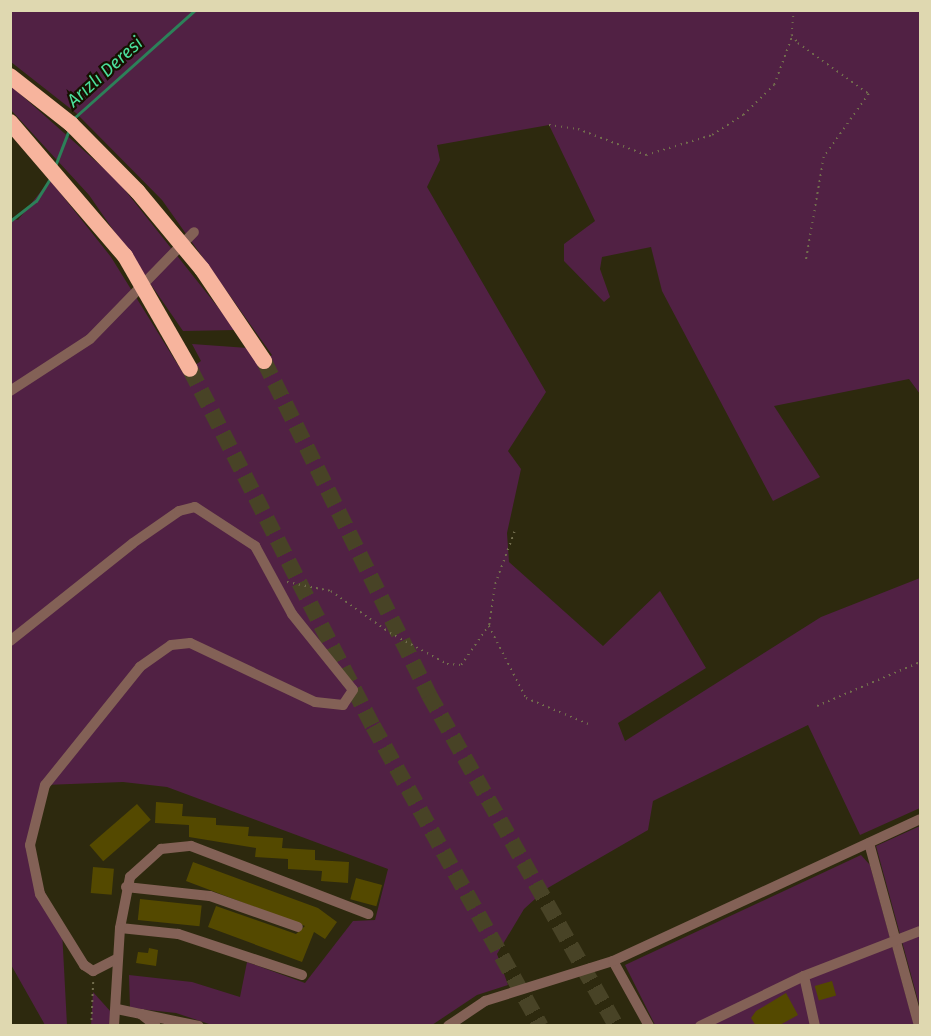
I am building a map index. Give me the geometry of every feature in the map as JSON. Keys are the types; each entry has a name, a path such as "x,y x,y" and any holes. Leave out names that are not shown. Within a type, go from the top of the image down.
{"highway":[{"path":"10,76 71,124 138,192 202,269 264,361"},
{"path":"10,122 113,240 190,369"}],"street":[{"path":"10,391 90,339 195,232"},
{"path":"10,640 186,507 203,510 247,538 265,559 274,584 308,636 350,684 350,702 315,702 203,646 171,645 140,667 40,795 30,845 34,878 72,948 93,971 118,958"},
{"path":"448,1026 485,1001 613,961 921,819"},
{"path":"869,843 919,1026"},
{"path":"114,1026 117,1009 120,928 126,887 148,856 178,845 191,846 368,914"},
{"path":"126,887 210,896 298,927"},
{"path":"120,928 178,934 302,975"},
{"path":"700,1026 804,976 921,931"},
{"path":"613,961 650,1026"},
{"path":"804,976 815,1026"},
{"path":"117,1009 199,1026"},
{"path":"141,1014 156,1026"}],"path":[{"path":"549,125 578,129 646,155 712,135 743,116 774,85 792,35 794,10"},
{"path":"792,35 869,94 824,157 806,261"},
{"path":"274,584 331,591 375,624 455,666 468,662 489,625 495,584 515,530"},
{"path":"489,625 526,698 591,725"},
{"path":"817,706 921,662"},
{"path":"91,1026 93,971"}],"shaded area":[{"path":"10,11 920,11 920,394 909,379 774,406 820,477 773,501 662,291 651,247 602,257 600,269 610,297 604,302 564,261 564,244 595,221 549,125 437,145 440,160 427,187 546,392 508,451 521,469 507,533 509,562 603,646 660,591 706,668 618,723 625,741 821,617 920,578 920,808 860,835 808,725 653,801 648,830 546,889 524,909 497,954 508,985 477,995 432,1025 215,1026 176,1013 130,1008 129,975 192,982 240,997 247,962 305,983 353,921 375,920 388,869 167,787 123,782 45,785 31,862 62,930 67,1025 45,1025 10,963 11,219 18,220 50,180 111,257 183,373 201,361 192,344 248,348 259,364 272,355 162,200 76,113 11,62"},
{"path":"10,85 117,180 236,330 183,331 89,195 11,110"},
{"path":"920,826 920,1008 876,846"},
{"path":"861,855 870,865 914,1025 655,1025 625,965"},
{"path":"93,992 111,1012 109,1025 91,1026"}],"building":[{"path":"156,802 183,804 182,816 216,818 216,825 249,827 248,836 283,838 282,848 315,850 315,860 349,862 348,883 321,881 322,871 288,869 288,859 255,857 256,848 189,837 189,825 155,823"},
{"path":"137,804 151,820 103,861 89,845"},
{"path":"193,862 318,908 337,922 325,939 314,932 302,962 208,927 216,906 296,934 305,926 186,881"},
{"path":"93,867 114,869 112,895 91,893"},
{"path":"356,878 382,885 376,906 350,899"},
{"path":"140,899 202,905 199,926 138,920"},
{"path":"149,948 158,950 156,966 136,963 138,952 148,953"},
{"path":"832,981 836,995 819,1000 815,986"},
{"path":"786,993 798,1015 778,1026 756,1026 751,1018 756,1011"}],"waterway":[{"name":"Arızlı Deresi","path":"74,118 195,10"},
{"name":"Arızlı Deresi","path":"55,166 69,130"},
{"name":"Arızlı Deresi","path":"10,221 36,201 51,177"}],"tunnel":[{"path":"264,361 429,695 616,1026"},
{"path":"190,369 373,726 541,1026"}]}
